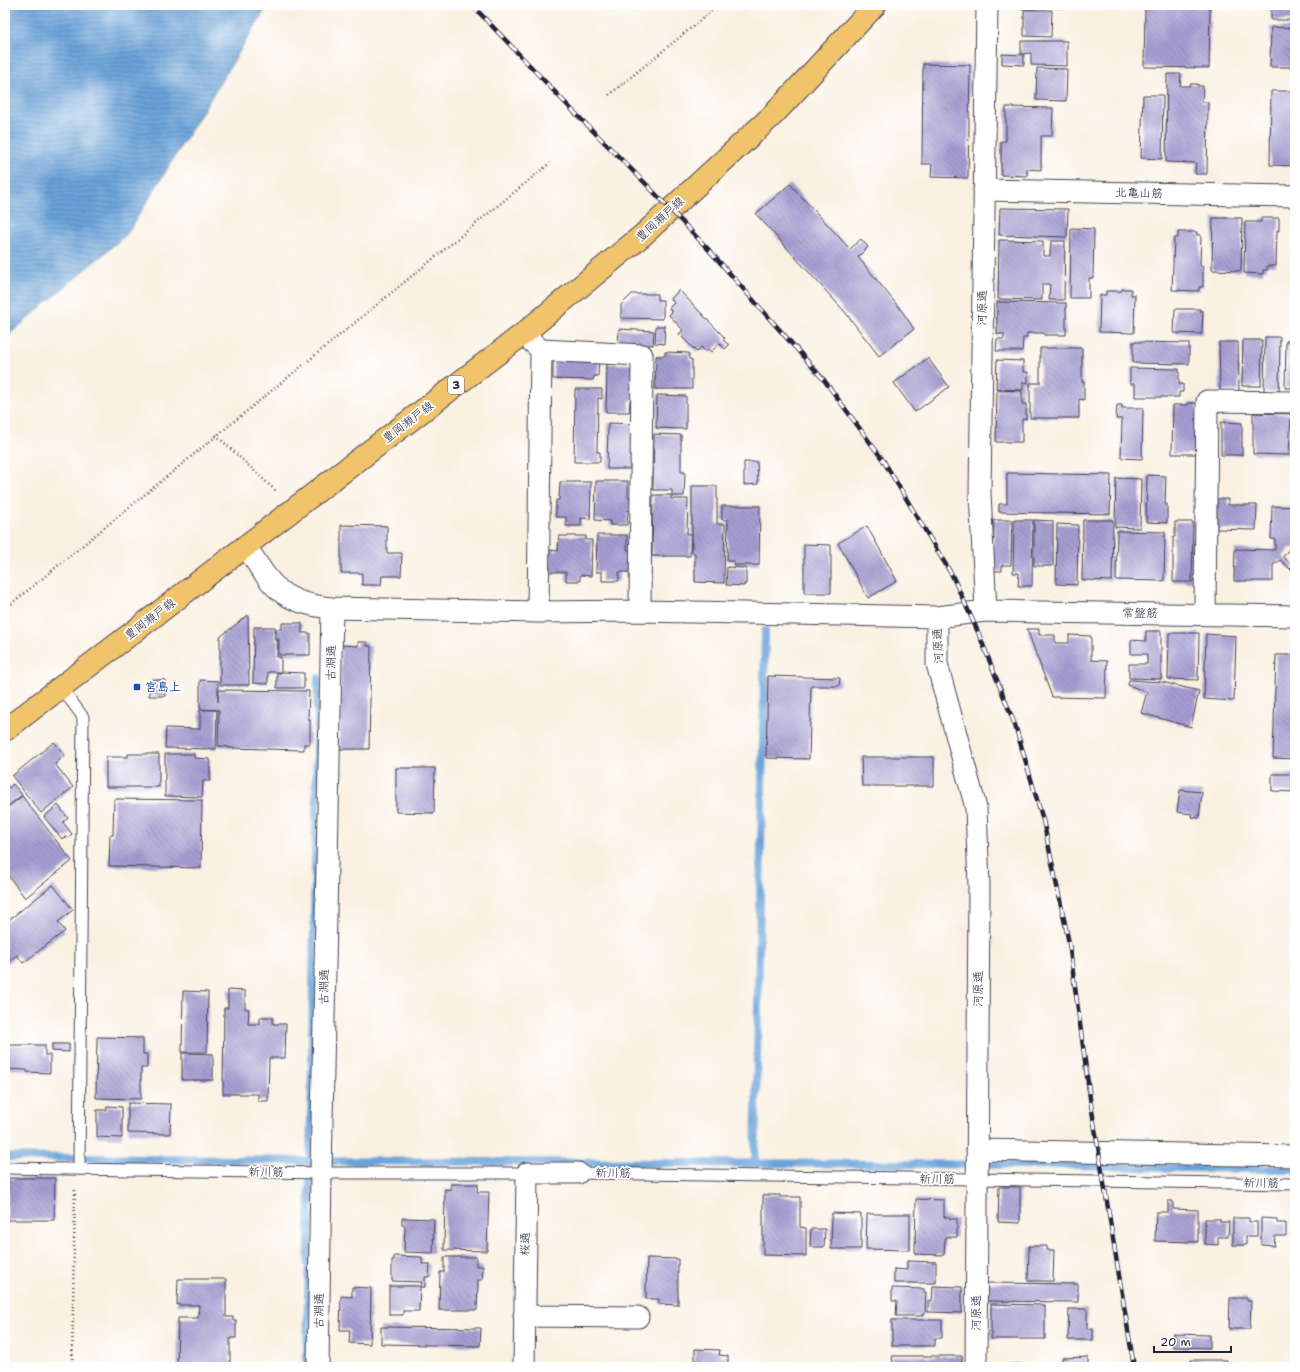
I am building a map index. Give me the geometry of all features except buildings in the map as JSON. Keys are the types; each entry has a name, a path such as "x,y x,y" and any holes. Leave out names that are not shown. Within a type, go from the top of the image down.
{"main road":[{"name":"豊岡瀬戸線","path":"5,730 523,334 644,234 774,114 875,5"}],"street":[{"name":"河原通","path":"986,611 980,493 987,5"},
{"name":"北亀山筋","path":"984,190 1295,196"},
{"path":"523,334 541,350 642,356 640,611"},
{"path":"538,612 541,350"},
{"path":"1205,614 1207,401 1295,402"},
{"name":"常盤筋","path":"246,546 266,577 281,592 301,602 315,606 332,608 538,612 640,611 936,617 986,611 1295,616"},
{"name":"古淵通","path":"318,1367 332,608"},
{"name":"河原通","path":"936,617 937,664 976,808 979,885 976,1367"},
{"path":"977,1150 1295,1156"},
{"path":"527,1173 578,1172"},
{"name":"桜通","path":"524,1367 527,1173"},
{"path":"524,1316 638,1317"}],"lane":[{"path":"61,687 83,716 77,1168"},
{"name":"新川筋","path":"5,1168 321,1173 527,1173"},
{"name":"新川筋","path":"578,1172 977,1180 1295,1184"}],"path":[{"path":"609,95 719,5"},
{"path":"5,609 550,162"},
{"path":"216,436 280,495"},
{"path":"72,1367 77,1168"}],"water":[{"path":"5,5 268,5 127,234 5,338"}],"waterway":[{"path":"755,1163 765,631"},
{"path":"307,1367 318,678"},
{"path":"5,1157 311,1161 1073,1165 1295,1169"}],"railway":[{"path":"472,5 709,250 824,380 883,460 952,575 978,632 1015,725 1043,820 1069,943 1090,1098 1134,1367"}],"place":[{"name":"宮島上","path":"137,687"}]}
